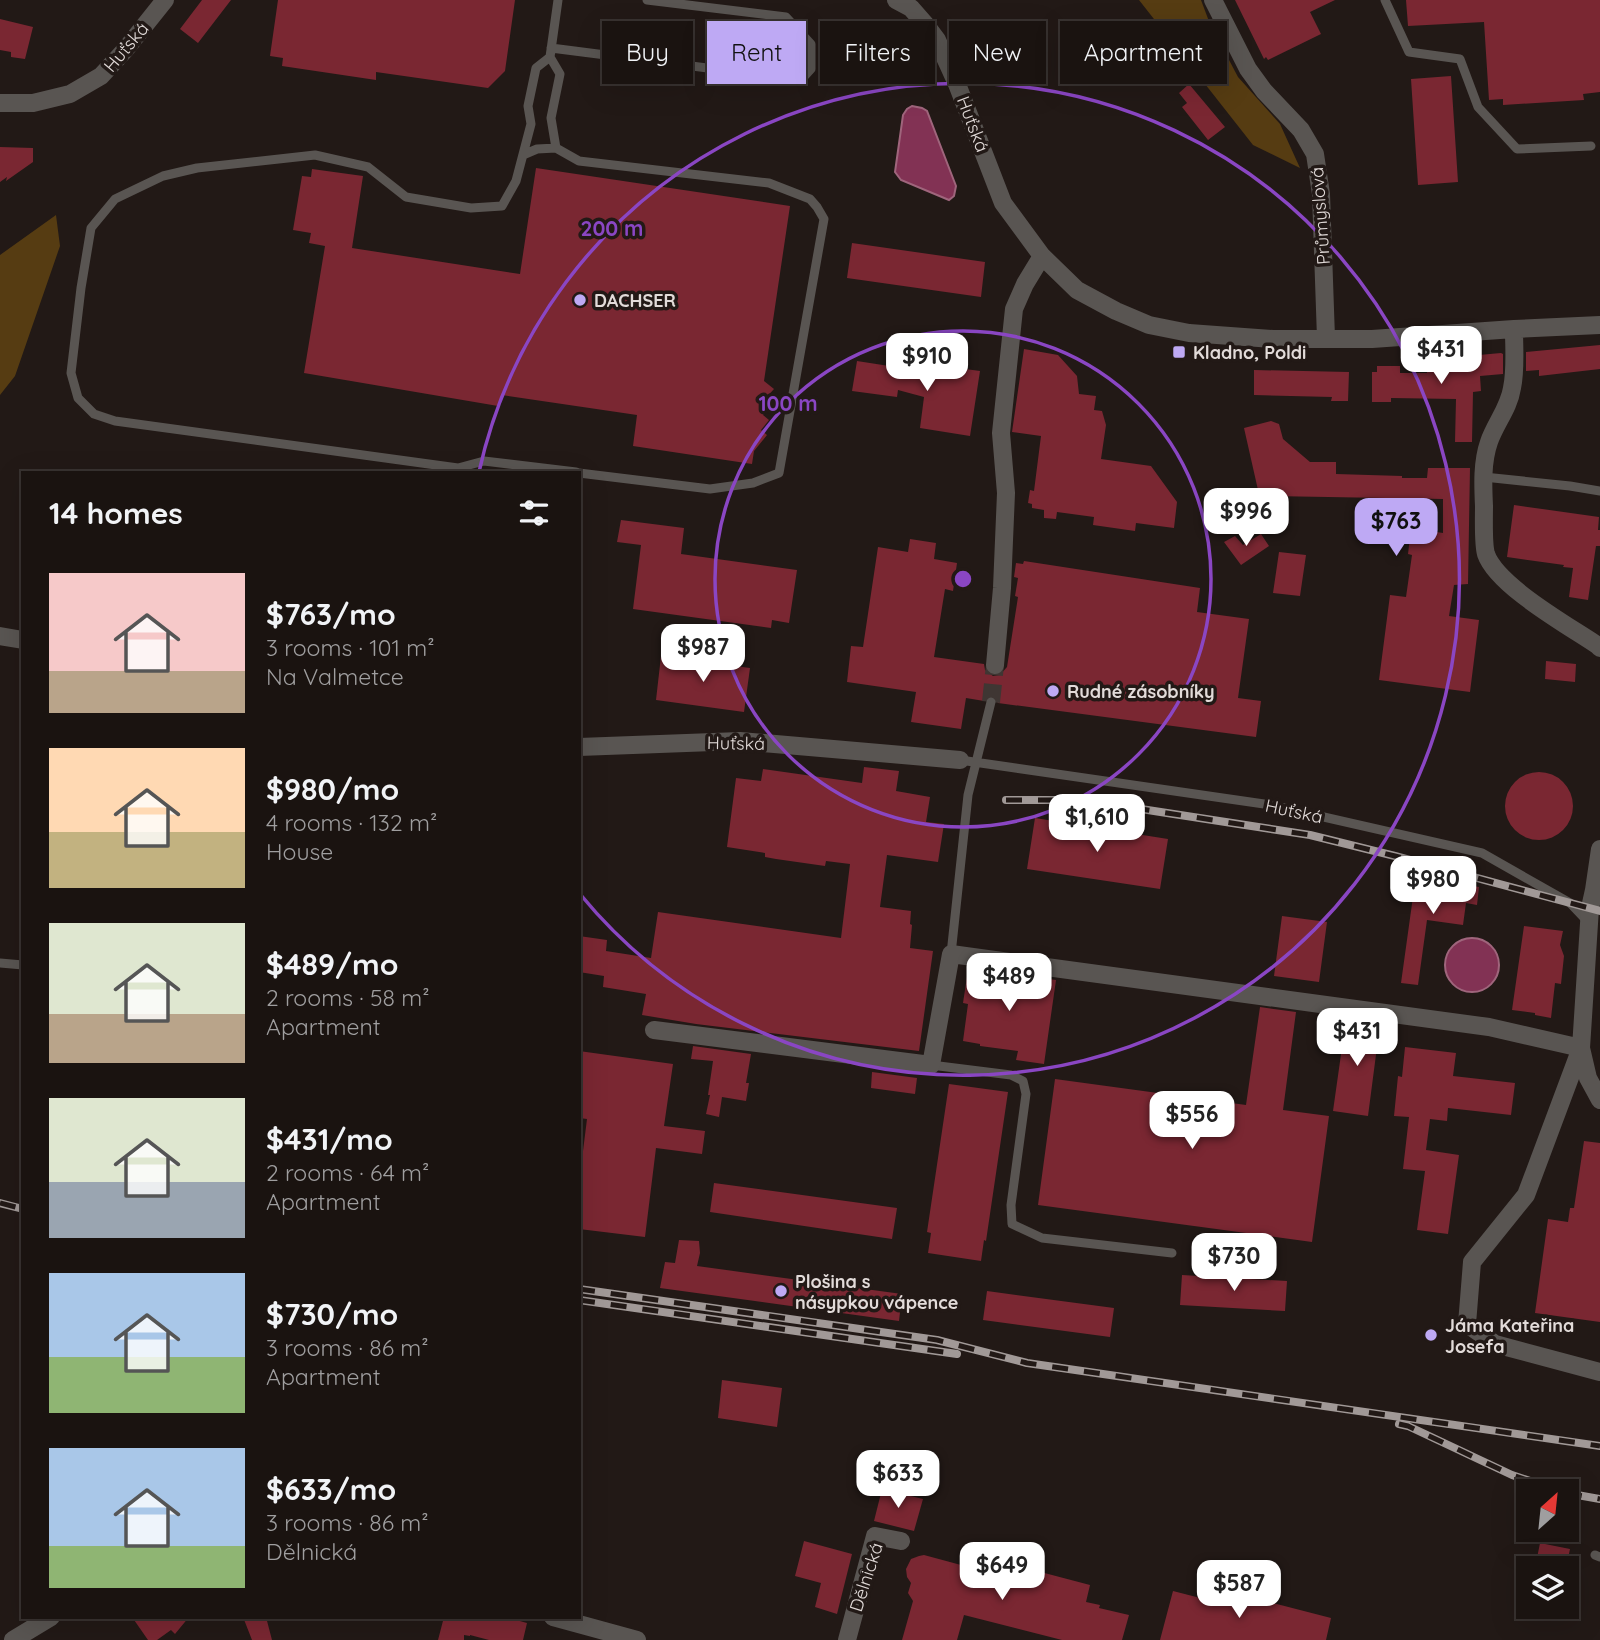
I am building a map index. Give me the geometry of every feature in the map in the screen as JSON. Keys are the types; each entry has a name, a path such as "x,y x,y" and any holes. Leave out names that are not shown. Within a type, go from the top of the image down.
{"street":[{"name":"Huťská","path":"0,103 33,103 70,94 101,76 164,0"},
{"name":"Huťská","path":"896,0 911,9 937,40 1003,203 1042,256 1077,290 1116,311 1149,325 1201,334 1273,339 1372,339 1600,325"},
{"name":"Průmyslová","path":"1213,0 1248,69 1264,91 1301,130 1315,154 1321,194 1326,338"},
{"path":"995,665 1006,492 1001,433 1014,309 1042,256"},
{"path":"1514,329 1513,387 1489,442 1485,462 1486,553 1495,570 1514,587 1600,648"},
{"path":"0,636 21,640"},
{"name":"Huťská","path":"581,747 740,741 968,761"},
{"path":"1600,849 1590,908 1581,1048 1588,1078 1600,1100"},
{"path":"654,1030 931,1065 951,954 1489,1027 1581,1048"},
{"path":"1581,1048 1526,1195 1472,1262 1466,1324 1495,1344 1600,1372"},
{"name":"Dělnická","path":"847,1640 875,1536 901,1541"},
{"path":"13,1640 48,1619"},
{"path":"560,1619 637,1640"}],"lane":[{"path":"558,0 550,52 536,68 528,106 531,124 516,181 502,205 471,208 406,197 368,167 315,155 197,168 163,176 115,199 91,228 71,373 78,398 94,414 115,421 458,468 484,461 562,471"},
{"path":"550,52 801,80 811,69 811,44 786,18 646,0"},
{"path":"1385,0 1409,52 1460,59 1478,107 1517,149 1591,146"},
{"path":"550,52 560,74 551,118 556,148"},
{"path":"523,155 537,149 556,148 579,160 769,183 810,199 824,219 779,473 753,483 710,489 581,473"},
{"path":"1484,477 1600,491"},
{"path":"951,954 967,806 968,761 991,702"},
{"name":"Huťská","path":"968,761 1271,805 1482,853 1570,903 1589,923"},
{"path":"0,963 21,965"},
{"path":"931,1065 1011,1075 1023,1081 1026,1094 1011,1205 1012,1224 1041,1238 1171,1253"}],"shaded area":[{"path":"1139,0 1201,0 1209,21 1156,21"},
{"path":"1227,56 1238,77 1280,124 1300,168 1253,145 1205,84 1227,84"},
{"path":"912,106 927,111 956,186 954,196 949,200 901,180 895,172 903,115"},
{"path":"56,215 60,246 15,376 0,395 0,255"},
{"path":"1472,938 1491,946 1499,965 1491,984 1472,992 1453,984 1445,965 1453,946"}],"building":[{"path":"202,0 231,0 198,43 180,29"},
{"path":"278,0 515,0 505,71 488,88 376,72 376,80 282,66 283,58 270,56"},
{"path":"1235,0 1335,0 1310,12 1321,34 1268,60 1266,57 1264,59"},
{"path":"1406,0 1600,0 1600,92 1583,94 1584,100 1503,105 1503,99 1489,100 1484,22 1408,26"},
{"path":"0,19 33,27 25,59 11,57 11,52 0,50"},
{"path":"1451,76 1458,182 1418,185 1411,79"},
{"path":"1189,84 1225,127 1208,140 1182,107 1187,103 1179,93"},
{"path":"0,147 33,148 33,162 6,181 7,177 0,182"},
{"path":"536,168 790,206 764,381 774,389 765,399 772,404 763,415 769,420 761,430 767,435 754,451 752,464 633,446 637,415 502,395 498,406 304,373 325,246 309,243 311,233 293,230 302,176 311,177 312,169 363,176 352,248 520,274"},
{"path":"852,243 985,262 981,297 847,278"},
{"path":"1600,345 1600,369 1539,376 1539,370 1526,371 1526,352"},
{"path":"1024,349 1058,355 1077,376 1079,394 1096,396 1094,410 1102,411 1106,425 1101,459 1151,466 1177,502 1174,528 1136,523 1135,531 1093,525 1094,517 1057,512 1056,519 1044,518 1044,510 1032,508 1032,504 1028,503 1030,490 1034,491 1041,436 1012,432"},
{"path":"1501,353 1503,374 1480,376 1481,391 1473,392 1472,442 1455,442 1456,399 1391,398 1391,402 1372,402 1372,372 1377,372 1377,366 1400,366 1400,373 1452,372 1453,359 1457,357"},
{"path":"857,361 902,368 900,375 927,378 929,364 980,371 970,436 920,428 924,397 898,390 897,397 852,391"},
{"path":"1254,370 1349,372 1348,401 1331,401 1332,397 1254,395"},
{"path":"1271,421 1279,424 1283,439 1310,462 1336,462 1336,474 1427,478 1428,468 1470,468 1468,584 1454,585 1449,616 1479,620 1470,692 1379,680 1390,595 1406,597 1412,555 1408,554 1411,528 1443,533 1443,499 1263,496 1258,490 1244,428"},
{"path":"1514,505 1599,517 1600,546 1596,546 1588,600 1569,597 1573,568 1507,557"},
{"path":"621,520 684,528 681,554 797,570 789,623 772,620 771,628 633,609 641,545 617,542"},
{"path":"1261,534 1269,546 1241,565 1224,542 1235,536 1243,545"},
{"path":"910,539 936,543 934,559 957,563 953,591 945,589 934,657 984,664 985,670 993,676 1000,675 1007,667 1018,597 1015,596 1018,578 1014,577 1016,563 1023,564 1024,561 1200,588 1197,612 1249,619 1238,698 1261,701 1256,737 998,703 992,695 984,701 966,698 961,729 911,722 916,692 847,682 851,646 863,647 878,547 908,552"},
{"path":"1279,552 1306,555 1300,596 1273,593"},
{"path":"661,656 750,668 744,712 656,700"},
{"path":"1546,661 1576,664 1575,682 1545,679"},
{"path":"864,767 899,771 896,791 930,797 926,822 944,824 938,862 887,855 880,907 911,911 910,948 933,951 919,1051 642,1015 646,994 603,987 604,976 581,972 581,936 607,940 606,951 651,958 658,912 841,938 850,864 826,861 825,866 765,857 765,853 727,847 736,778 761,781 763,769 862,783"},
{"path":"1546,772 1567,787 1573,799 1571,819 1563,830 1546,840 1532,840 1515,830 1507,819 1505,799 1515,782 1526,774"},
{"path":"1035,818 1168,839 1160,889 1027,869"},
{"path":"1416,875 1469,882 1468,885 1479,887 1477,905 1466,903 1463,925 1427,920 1418,985 1401,983"},
{"path":"1282,916 1327,922 1319,982 1274,976"},
{"path":"1524,926 1563,931 1560,945 1564,956 1561,984 1555,983 1551,1018 1512,1010"},
{"path":"968,970 1056,980 1044,1064 1016,1060 1018,1051 963,1041 968,1004 963,1003"},
{"path":"1260,1007 1296,1012 1283,1110 1329,1116 1312,1242 1038,1205 1055,1079 1246,1105"},
{"path":"1346,1019 1380,1024 1368,1116 1333,1111"},
{"path":"693,1046 751,1054 746,1101 722,1097 719,1117 706,1114 713,1061 691,1059"},
{"path":"1405,1047 1456,1053 1453,1076 1515,1083 1511,1115 1448,1108 1447,1121 1430,1119 1426,1150 1459,1155 1448,1234 1417,1230 1425,1171 1403,1169 1409,1117 1394,1116 1398,1076 1402,1077"},
{"path":"581,1051 673,1064 664,1126 705,1131 702,1154 656,1148 645,1237 581,1229 581,1159 587,1119 581,1118"},
{"path":"872,1072 917,1078 915,1094 871,1088"},
{"path":"949,1084 1008,1092 981,1261 928,1253 931,1233 927,1232"},
{"path":"1584,1141 1600,1143 1600,1322 1535,1313 1548,1219 1568,1222 1570,1208 1574,1208"},
{"path":"714,1183 897,1208 892,1239 710,1212"},
{"name":"Plošina s násypkou vápence","path":"679,1240 699,1241 697,1266 902,1294 899,1321 660,1288 665,1262 675,1263"},
{"path":"1182,1275 1287,1281 1285,1311 1180,1305"},
{"path":"987,1291 1114,1308 1110,1337 983,1320"},
{"path":"722,1380 782,1388 777,1427 718,1418"},
{"path":"882,1489 923,1499 914,1531 874,1521"},
{"path":"804,1541 852,1554 837,1614 815,1607 821,1583 795,1576"},
{"path":"1540,1543 1570,1549 1569,1556 1537,1556"},
{"path":"924,1555 961,1565 974,1557 987,1558 1090,1585 1086,1602 1129,1615 1122,1640 1062,1640 964,1615 957,1640 902,1640 913,1601 908,1593 911,1583 906,1569 911,1559"},
{"path":"1215,1588 1331,1618 1326,1640 1160,1640 1173,1591 1212,1601"},
{"path":"133,1619 187,1619 175,1634 171,1630 157,1640 148,1640"},
{"path":"244,1619 267,1619 272,1640 252,1640"},
{"path":"443,1619 512,1619 527,1623 523,1640 489,1640 464,1635 464,1640 438,1640"}],"tunnel":[{"path":"991,702 995,665"}],"railway":[{"path":"1006,800 1068,800 1115,805 1310,835 1600,911"},
{"path":"0,1203 21,1208"},
{"path":"581,1289 937,1340 1027,1363 1600,1446"},
{"path":"581,1300 957,1354"},
{"path":"1399,1424 1524,1479"},
{"path":"1579,1495 1600,1499"}],"place":[{"name":"DACHSER","path":"580,300"},
{"name":"Kladno, Poldi","path":"1179,352"},
{"name":"Rudné zásobníky","path":"1053,691"},
{"name":"Plošina s násypkou vápence","path":"781,1291"},
{"name":"Jáma Kateřina Josefa","path":"1431,1335"}]}
